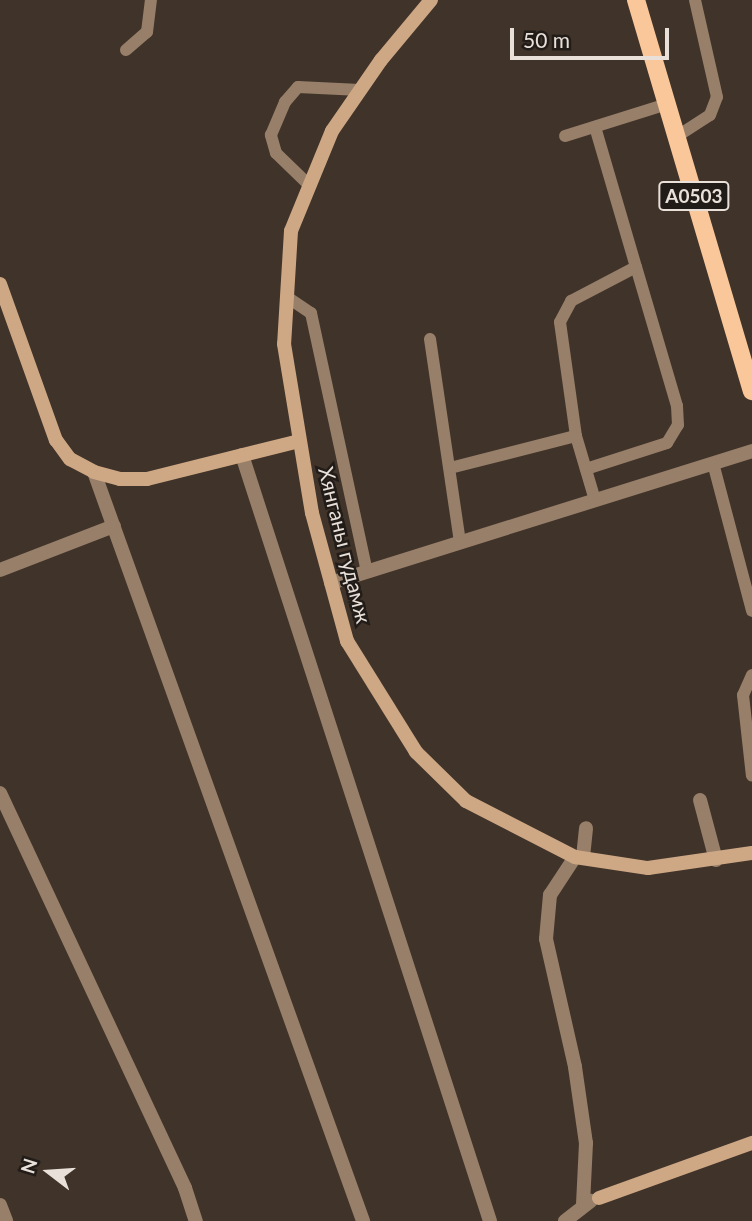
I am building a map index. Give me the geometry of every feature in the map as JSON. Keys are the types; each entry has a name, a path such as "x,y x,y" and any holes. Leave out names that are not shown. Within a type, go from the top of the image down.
{"main road":[{"name":"Хянганы гудамж","path":"431,0 360,90 332,131 291,231 284,344 299,442 347,641 415,752 466,801 579,857 648,867 716,860 752,853"},
{"name":"A0503","path":"636,0 752,391"},
{"path":"0,284 56,440 70,458 94,472 120,479 148,479 299,442"},
{"path":"599,1198 752,1143"}],"street":[{"path":"331,583 752,451"},
{"path":"242,455 490,1221"},
{"path":"94,472 363,1221"},
{"path":"0,570 114,526"},
{"path":"0,793 185,1188 196,1221"},
{"path":"700,800 716,860"},
{"path":"583,1204 586,1143 575,1067 545,939 550,895 579,857 586,828"},
{"path":"570,1219 583,1204 599,1198"},
{"path":"0,1205 6,1221"}],"lane":[{"path":"126,50 147,32 151,0"},
{"path":"676,137 710,115 717,97 695,0"},
{"path":"310,185 276,153 271,135 285,102 298,87 360,90"},
{"path":"565,135 667,104"},
{"path":"586,469 667,443 678,425 677,406 595,127"},
{"path":"595,500 576,436 560,322 571,301 636,267"},
{"path":"287,297 311,313 367,572"},
{"path":"430,339 460,543"},
{"path":"450,468 576,436"},
{"path":"713,463 752,611"},
{"path":"752,675 743,705 752,776"}]}
